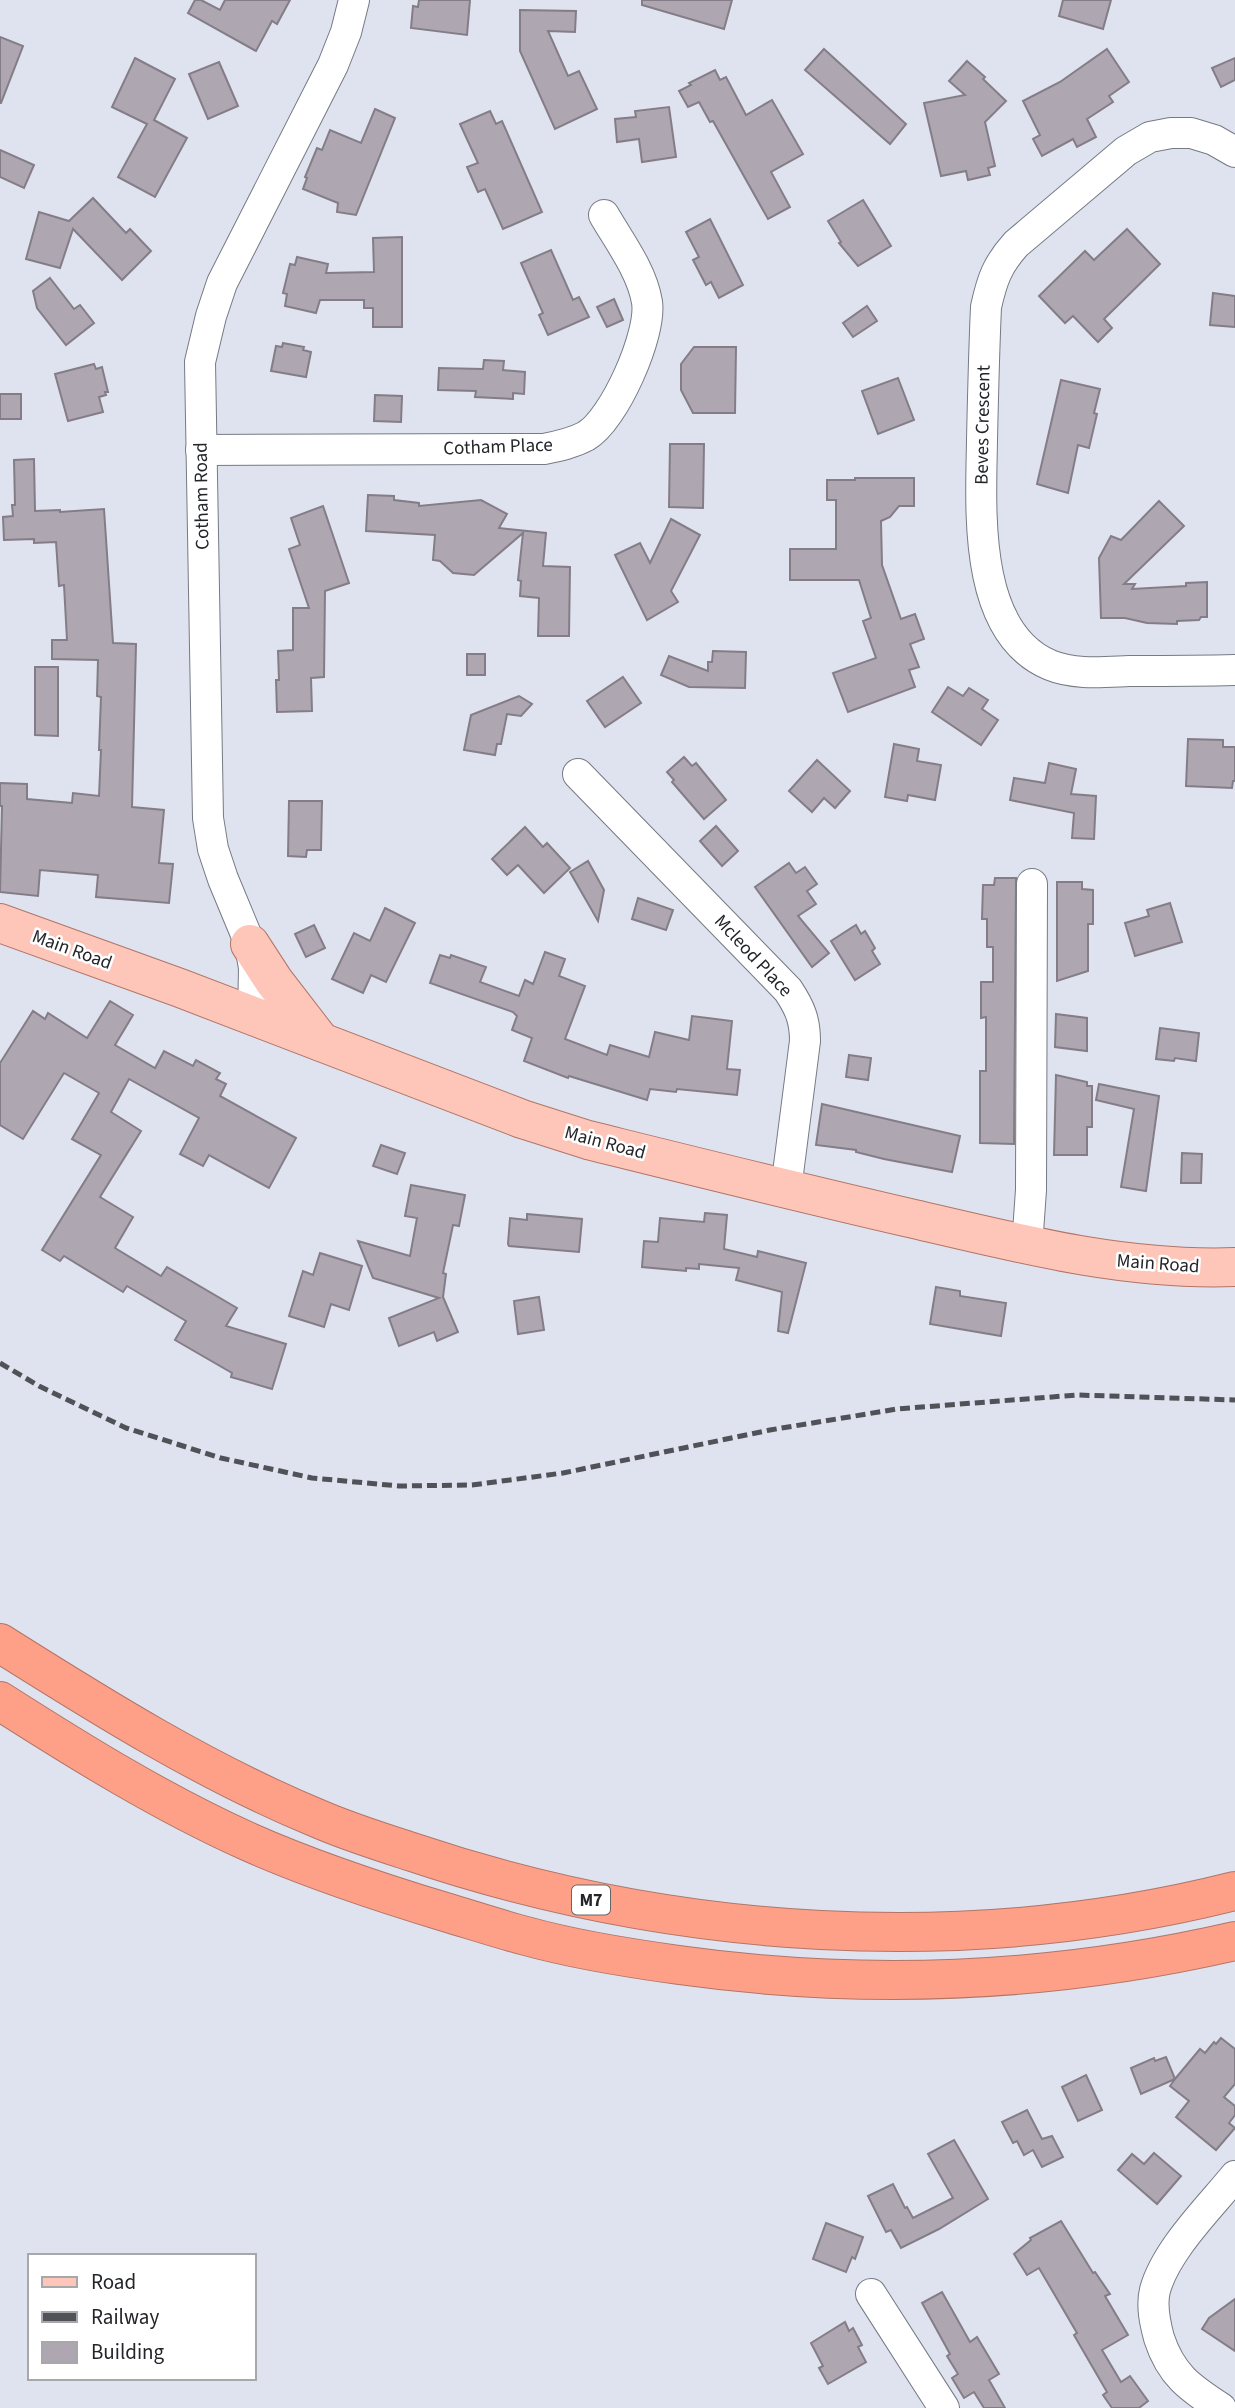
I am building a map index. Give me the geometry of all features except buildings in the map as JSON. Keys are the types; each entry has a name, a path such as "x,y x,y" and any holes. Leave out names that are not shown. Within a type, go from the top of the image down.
{"highway":[{"name":"M7","path":"0,1643 146,1733 224,1776 320,1820 471,1872 577,1898 725,1924 844,1931 959,1931 1082,1922 1235,1891"},
{"path":"0,1701 138,1786 249,1842 385,1894 528,1937 631,1958 755,1975 835,1980 928,1980 1103,1966 1235,1941"},
{"path":"1082,1922 1235,1873"}],"main road":[{"name":"Main Road","path":"0,923 522,1119 588,1140 1027,1246 1144,1265 1235,1267"},
{"path":"250,944 274,981 321,1042"}],"street":[{"name":"Cotham Road","path":"253,1017 254,968 250,944 223,879 208,818 200,362 222,283 332,65 346,32 354,0"},
{"name":"Beves Crescent","path":"1235,152 1214,140 1191,133 1150,137 1126,151 1016,244 1001,260 986,307 981,529 985,567 994,598 1009,629 1028,653 1051,665 1078,672 1235,670"},
{"name":"Cotham Place","path":"201,450 544,449 566,445 588,435 605,417 637,357 647,323 647,303 642,282 604,215"},
{"name":"Mcleod Place","path":"578,774 800,1007 805,1024 805,1041 786,1189"},
{"path":"1027,1246 1031,1190 1032,884"},
{"path":"1221,2408 1190,2388 1172,2369 1154,2319 1155,2291 1178,2247 1235,2176"},
{"path":"871,2294 944,2408"}],"railway":[{"path":"0,1363 39,1386 126,1428 221,1458 312,1478 399,1486 472,1485 563,1473 770,1430 897,1409 1077,1395 1235,1400"}]}
